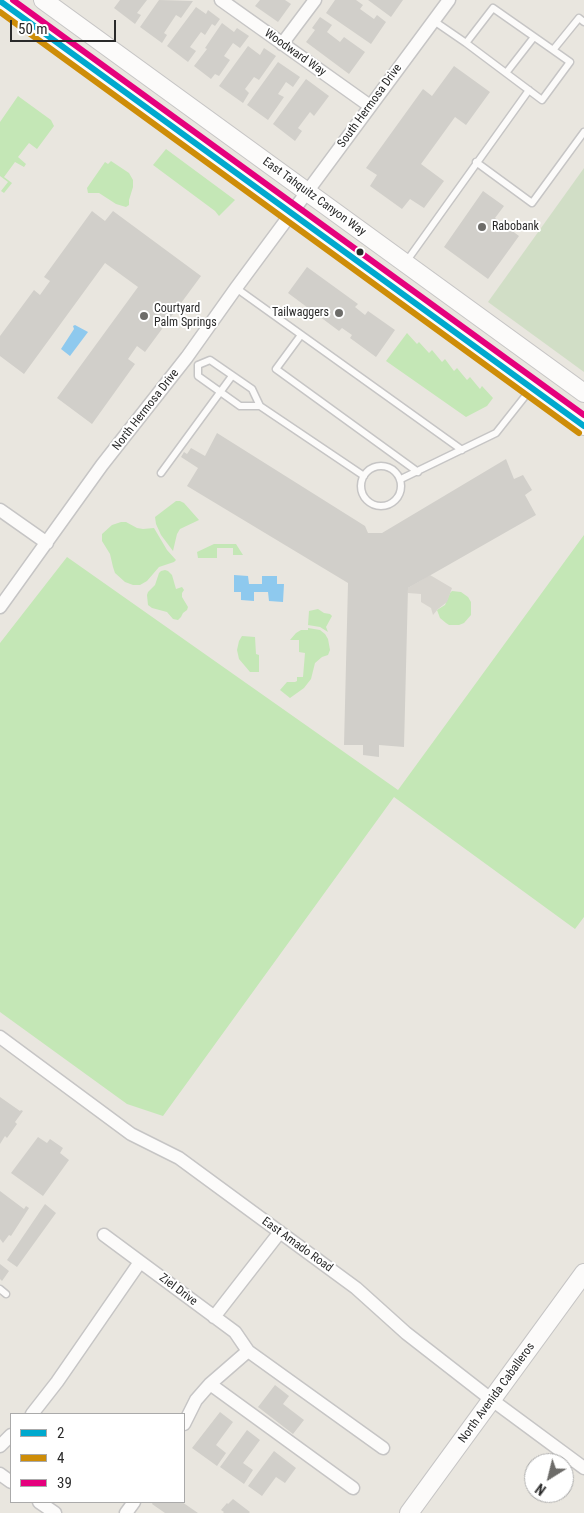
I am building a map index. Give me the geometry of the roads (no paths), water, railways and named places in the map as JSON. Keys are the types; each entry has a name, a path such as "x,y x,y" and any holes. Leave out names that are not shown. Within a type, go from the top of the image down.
{"main road":[{"name":"East Tahquitz Canyon Way","path":"43,0 584,393"},
{"name":"East Tahquitz Canyon Way","path":"0,1 584,426"},
{"name":"North Avenida Caballeros","path":"409,1513 584,1273"}],"street":[{"name":"Woodward Way","path":"220,0 370,106"},
{"path":"282,44 315,0"},
{"name":"South Hermosa Drive","path":"292,213 449,0"},
{"name":"North Hermosa Drive","path":"0,607 102,465 187,357 292,213"},
{"path":"0,510 47,543"},
{"name":"East Amado Road","path":"0,1037 131,1134 179,1158 356,1288 406,1333 584,1468"},
{"path":"214,1317 280,1232"},
{"name":"Ziel Drive","path":"104,1235 235,1332 248,1351 383,1448"},
{"path":"33,1413 140,1262"},
{"path":"185,1422 196,1400 210,1384 248,1351"},
{"path":"210,1384 352,1488"},
{"path":"0,1446 10,1436"},
{"path":"40,1503 55,1513"}],"lane":[{"path":"434,20 542,100 570,62 493,8 466,43"},
{"path":"553,50 578,18 584,22"},
{"path":"506,73 534,37"},
{"path":"405,263 529,90"},
{"path":"476,162 532,203 584,132"},
{"path":"236,288 462,450"},
{"path":"301,335 276,369 418,472"},
{"path":"187,357 198,365"},
{"path":"198,365 210,360 252,388 260,406 364,476"},
{"path":"198,365 198,376 240,406 260,406"},
{"path":"160,473 232,376"},
{"path":"401,479 496,433 532,388"},
{"path":"380,466 392,469 401,479 400,492 397,498 387,505 380,506 368,501 364,496 362,483 364,476 374,467 380,466"},
{"path":"0,1289 6,1294"}],"water":[{"path":"75,325 88,332 70,356 61,349"},
{"path":"234,575 248,576 249,584 262,584 262,576 277,576 277,584 284,584 283,602 269,601 268,592 254,592 254,601 241,600 241,592 234,592"}],"place":[{"name":"Rabobank","path":"482,227"},
{"name":"Tailwaggers","path":"339,313"},
{"name":"Courtyard Palm Springs","path":"144,316"}]}
